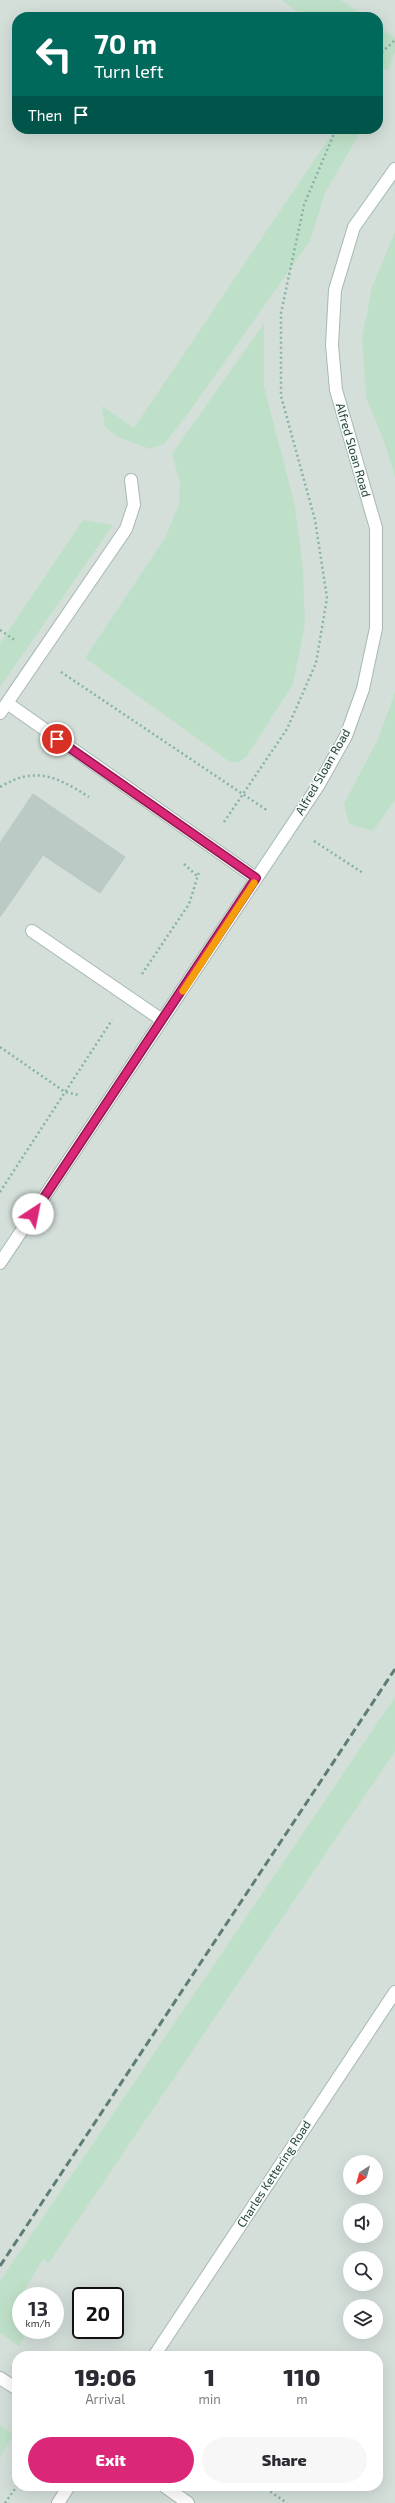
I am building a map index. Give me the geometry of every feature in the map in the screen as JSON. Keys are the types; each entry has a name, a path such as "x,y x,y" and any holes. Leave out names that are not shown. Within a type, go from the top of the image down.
{"lane":[{"name":"Alfred Sloan Road","path":"0,1263 109,1102 318,786 346,736 363,689 376,628 376,528 336,390 332,345 335,290 354,227 395,169"},
{"path":"0,714 126,529 134,505 131,480"},
{"path":"7,703 256,878"},
{"path":"32,931 162,1020"},
{"name":"Charles Kettering Road","path":"157,2351 395,1992"},
{"path":"0,2378 12,2386"},
{"path":"58,2503 66,2491"},
{"path":"171,2491 188,2503"}],"path":[{"path":"383,51 395,40"},
{"path":"0,1192 189,904 208,845 287,729 316,664 327,598 315,520 280,396 281,312 304,205 334,134"},
{"path":"0,630 363,873"},
{"path":"0,787 18,776 41,774 73,787 93,800"},
{"path":"182,862 197,876"},
{"path":"0,1047 65,1092 109,1102"},
{"path":"5,2503 13,2491"},
{"path":"269,2491 287,2503"}],"shaded area":[{"path":"0,0 395,0 395,2503 0,2503"}],"green space":[{"path":"282,0 341,0 358,12 298,12"},
{"path":"383,30 395,38 395,52 388,71 383,68"},
{"path":"332,134 358,134 325,193 310,241 187,415 165,443 150,449 118,437 105,427 102,406 134,428"},
{"path":"395,232 395,477 385,444 366,397 362,338 372,287"},
{"path":"264,323 264,386 295,506 303,569 305,624 293,684 247,756 239,762 230,762 85,658 165,538 179,504 180,483 172,454"},
{"path":"83,520 113,525 0,687 0,643"},
{"path":"395,692 395,800 373,831 349,824 344,804 378,739"},
{"path":"395,1697 395,1751 49,2263 43,2259 26,2287 12,2287 12,2339 23,2339 19,2346 0,2333 0,2281"},
{"path":"0,2425 12,2433 12,2436 0,2458"}],"building":[{"path":"33,794 125,857 100,893 43,855 0,917 0,843"}],"railway":[{"path":"0,2266 395,1669"}],"slow traffic":[{"path":"183,991 254,883"}],"route":[{"path":"33,1214 121,1084 256,878 57,739"}]}
